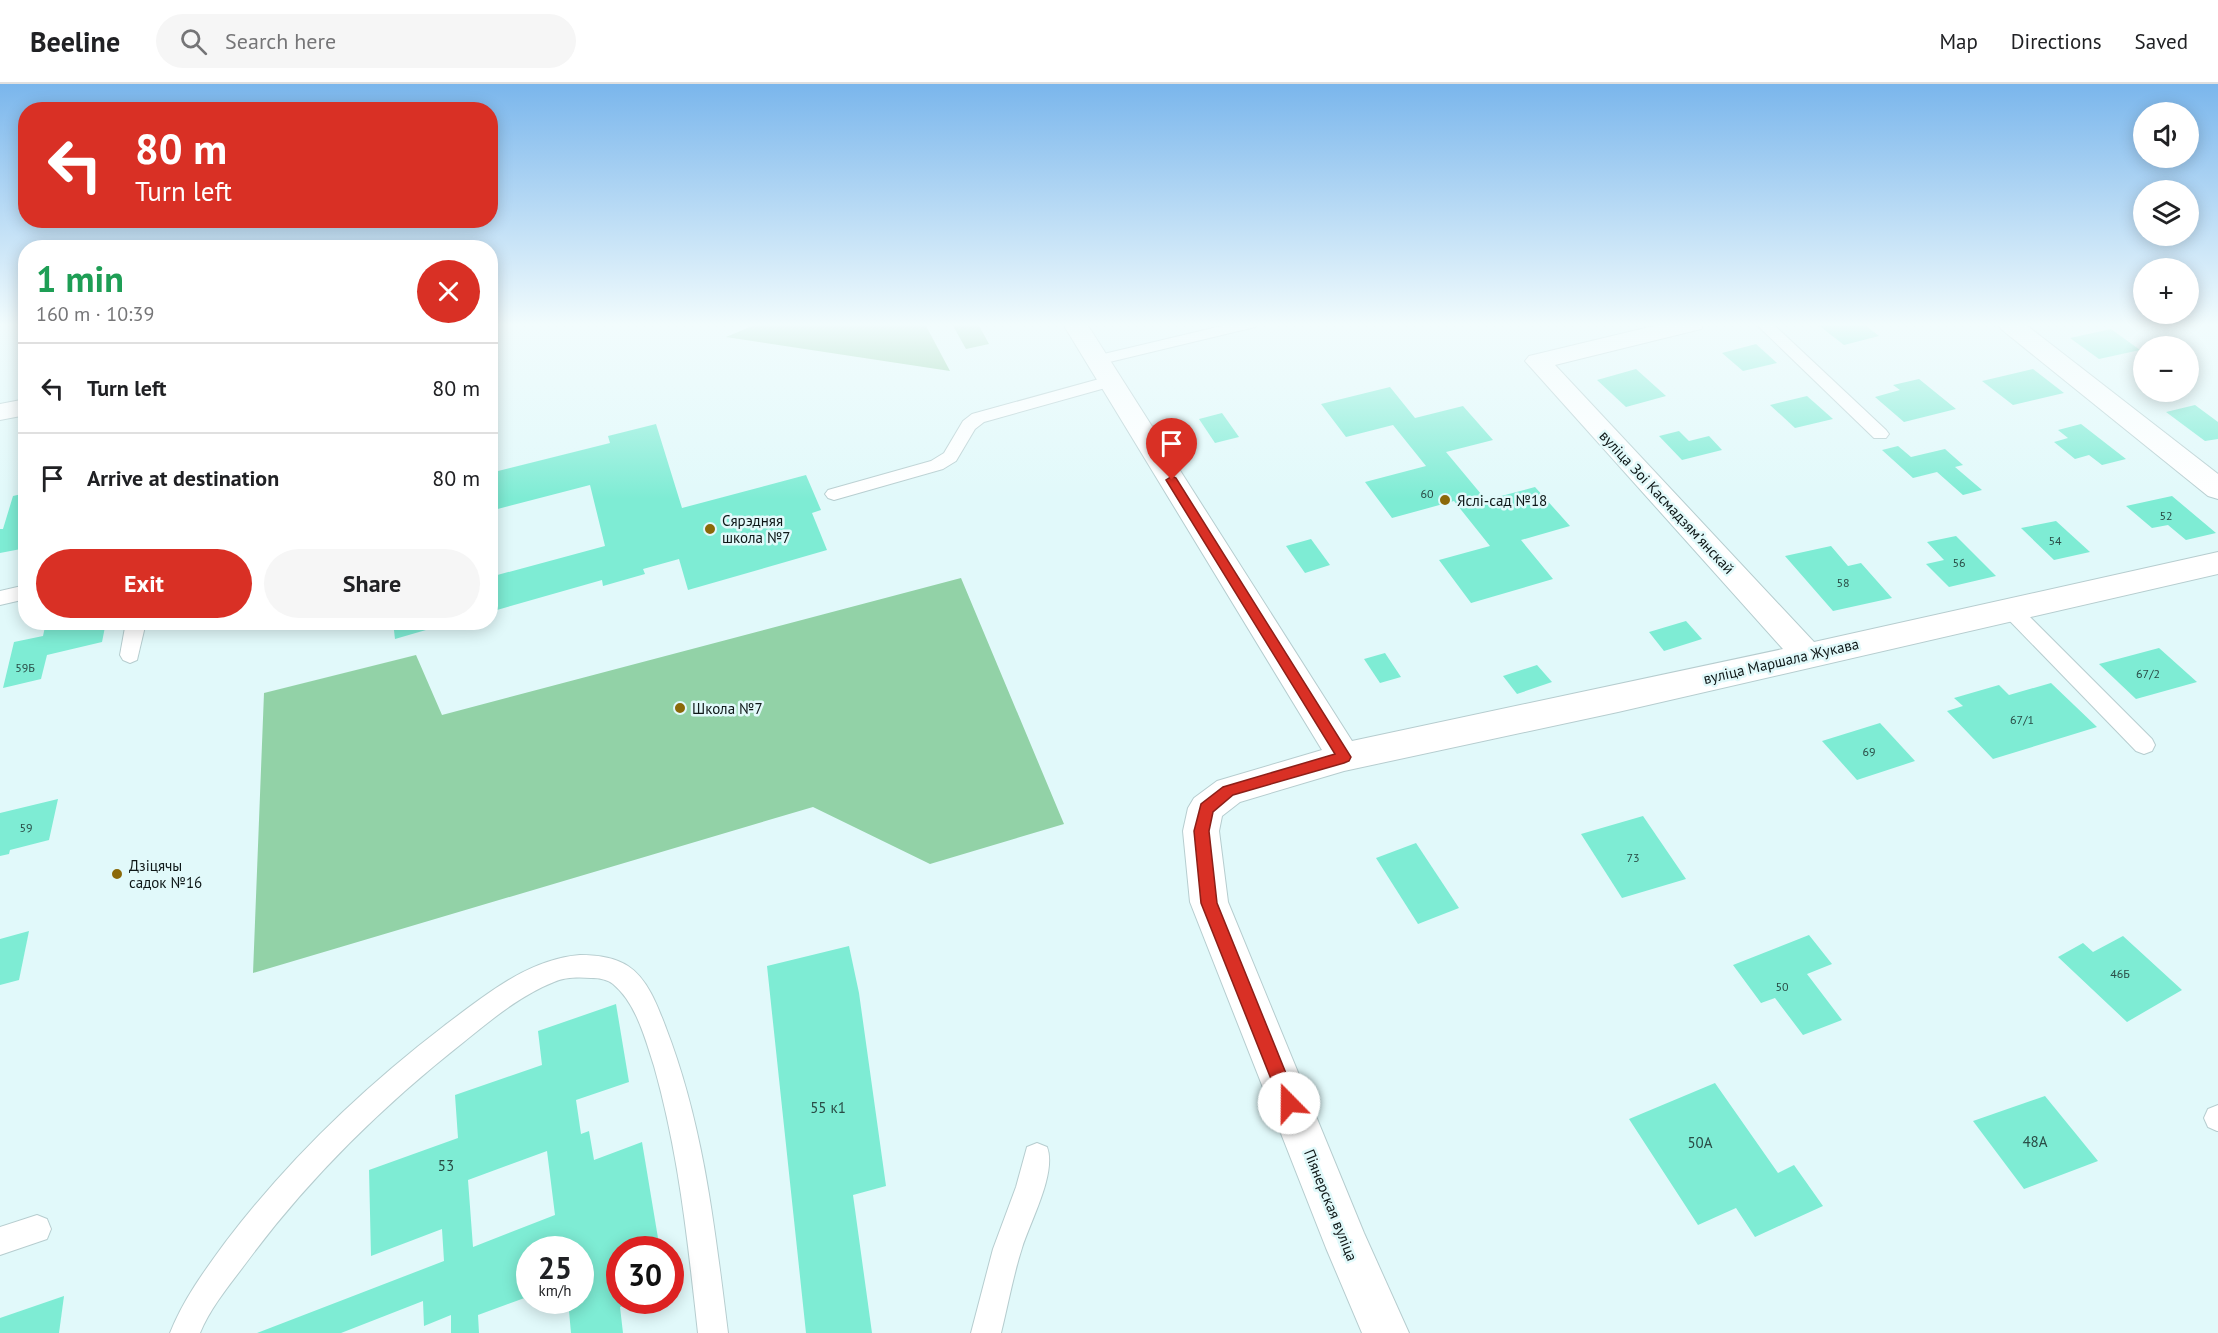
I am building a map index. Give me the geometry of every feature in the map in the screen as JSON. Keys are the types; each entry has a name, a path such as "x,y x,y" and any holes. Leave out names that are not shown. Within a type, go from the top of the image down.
{"street":[{"path":"1112,382 1344,757"},
{"name":"вуліца Зоі Касмадзямʼянскай","path":"1557,382 1807,655"},
{"path":"2083,382 2218,489"},
{"path":"0,412 18,409"},
{"name":"вуліца Маршала Жукава","path":"1344,757 1607,701 2218,563"},
{"name":"Піянерская вуліца","path":"1344,757 1228,791 1206,808 1202,831 1209,903 1348,1248 1377,1330"}],"lane":[{"path":"834,494 937,465 950,457 969,425 990,413 1071,382"},
{"path":"1825,382 1880,434"},
{"path":"0,598 18,594"},
{"path":"2010,609 2144,745"},
{"path":"130,655 135,630"},
{"path":"185,1333 204,1295 240,1246 283,1193 367,1106 435,1047 504,996 556,969 593,966 621,974 640,994 657,1034 677,1106 699,1213 713,1333"},
{"path":"986,1333 1007,1249 1030,1187 1037,1157"},
{"path":"0,1241 37,1229"}],"green space":[{"path":"961,578 1064,824 930,864 813,807 253,973 264,693 416,655 442,715"}],"building":[{"path":"1599,382 1651,382 1666,396 1626,407"},
{"path":"1923,382 1956,409 1904,422 1875,397 1900,390 1893,385"},
{"path":"1984,382 2050,382 2064,393 2013,405"},
{"path":"1390,387 1415,418 1463,406 1493,440 1446,452 1486,500 1535,487 1570,526 1521,540 1553,579 1471,603 1439,560 1490,546 1454,501 1392,518 1365,482 1426,466 1393,425 1346,437 1321,404"},
{"path":"1807,396 1833,419 1795,428 1770,405"},
{"path":"2195,405 2218,422 2218,439 2205,441 2166,412"},
{"path":"1222,413 1239,437 1215,443 1199,419"},
{"name":"Сярэдняя школа №7","path":"656,424 682,508 806,475 821,510 812,513 827,550 688,590 679,559 643,569 645,574 603,586 602,580 498,610 498,575 605,546 590,485 498,509 498,471 610,443 608,436"},
{"path":"2081,424 2126,459 2102,465 2089,455 2075,459 2054,442 2068,438 2058,430"},
{"path":"1679,431 1689,441 1709,436 1722,450 1682,460 1659,436"},
{"path":"1898,446 1911,457 1945,449 1963,465 1955,467 1982,490 1963,495 1937,472 1913,478 1882,450"},
{"path":"18,495 18,550 0,553 0,529 3,529 13,496"},
{"path":"2172,496 2216,533 2186,540 2168,525 2152,528 2126,506"},
{"path":"2056,521 2090,552 2054,560 2021,528"},
{"path":"1956,536 1996,576 1949,587 1926,564 1944,560 1927,542"},
{"path":"1311,539 1330,565 1305,573 1286,546"},
{"path":"1831,546 1848,566 1861,563 1892,598 1833,611 1785,556"},
{"path":"1686,621 1702,639 1664,651 1649,632"},
{"path":"44,630 104,630 102,642 47,655 41,679 3,688 14,642 43,636"},
{"path":"394,630 426,630 395,639"},
{"path":"2159,648 2197,682 2136,699 2099,664"},
{"path":"1385,653 1401,677 1380,683 1364,659"},
{"path":"1537,665 1552,682 1517,694 1503,676"},
{"path":"2051,683 2097,727 1993,759 1947,711 1963,706 1954,698 1999,685 2009,695"},
{"path":"1880,723 1915,761 1857,780 1822,741"},
{"path":"58,799 49,840 10,850 9,854 0,856 0,813"},
{"path":"1643,816 1686,879 1622,898 1581,834"},
{"path":"1416,843 1459,908 1418,924 1376,858"},
{"path":"29,931 19,980 0,985 0,939"},
{"path":"1809,935 1832,964 1807,974 1842,1020 1803,1035 1775,998 1761,1003 1733,965"},
{"path":"2123,936 2182,990 2127,1022 2058,957 2083,943 2093,952"},
{"path":"849,946 859,993 886,1186 853,1195 872,1333 806,1333 767,966"},
{"path":"616,1004 629,1082 576,1100 581,1134 589,1131 594,1160 642,1142 658,1236 606,1236 606,1314 621,1314 623,1333 571,1333 569,1314 594,1314 594,1236 516,1236 516,1301 478,1315 479,1333 451,1333 451,1315 424,1326 423,1301 341,1333 257,1333 444,1261 442,1229 371,1256 369,1170 458,1138 455,1095 542,1065 538,1031","holes":["547,1151 555,1215 473,1247 468,1180"]},
{"path":"1715,1083 1778,1173 1794,1165 1823,1206 1755,1237 1736,1208 1698,1225 1629,1119"},
{"path":"2045,1096 2098,1161 2024,1189 1973,1121"},
{"path":"64,1296 59,1333 0,1333 0,1318"}],"place":[{"name":"Яслі-сад №18","path":"1445,500"},
{"name":"Сярэдняя школа №7","path":"710,529"},
{"name":"Школа №7","path":"680,708"},
{"name":"Дзіцячы садок №16","path":"117,874"}],"route":[{"path":"1172,480 1344,757 1228,791 1206,808 1202,831 1209,903 1289,1103"}]}
